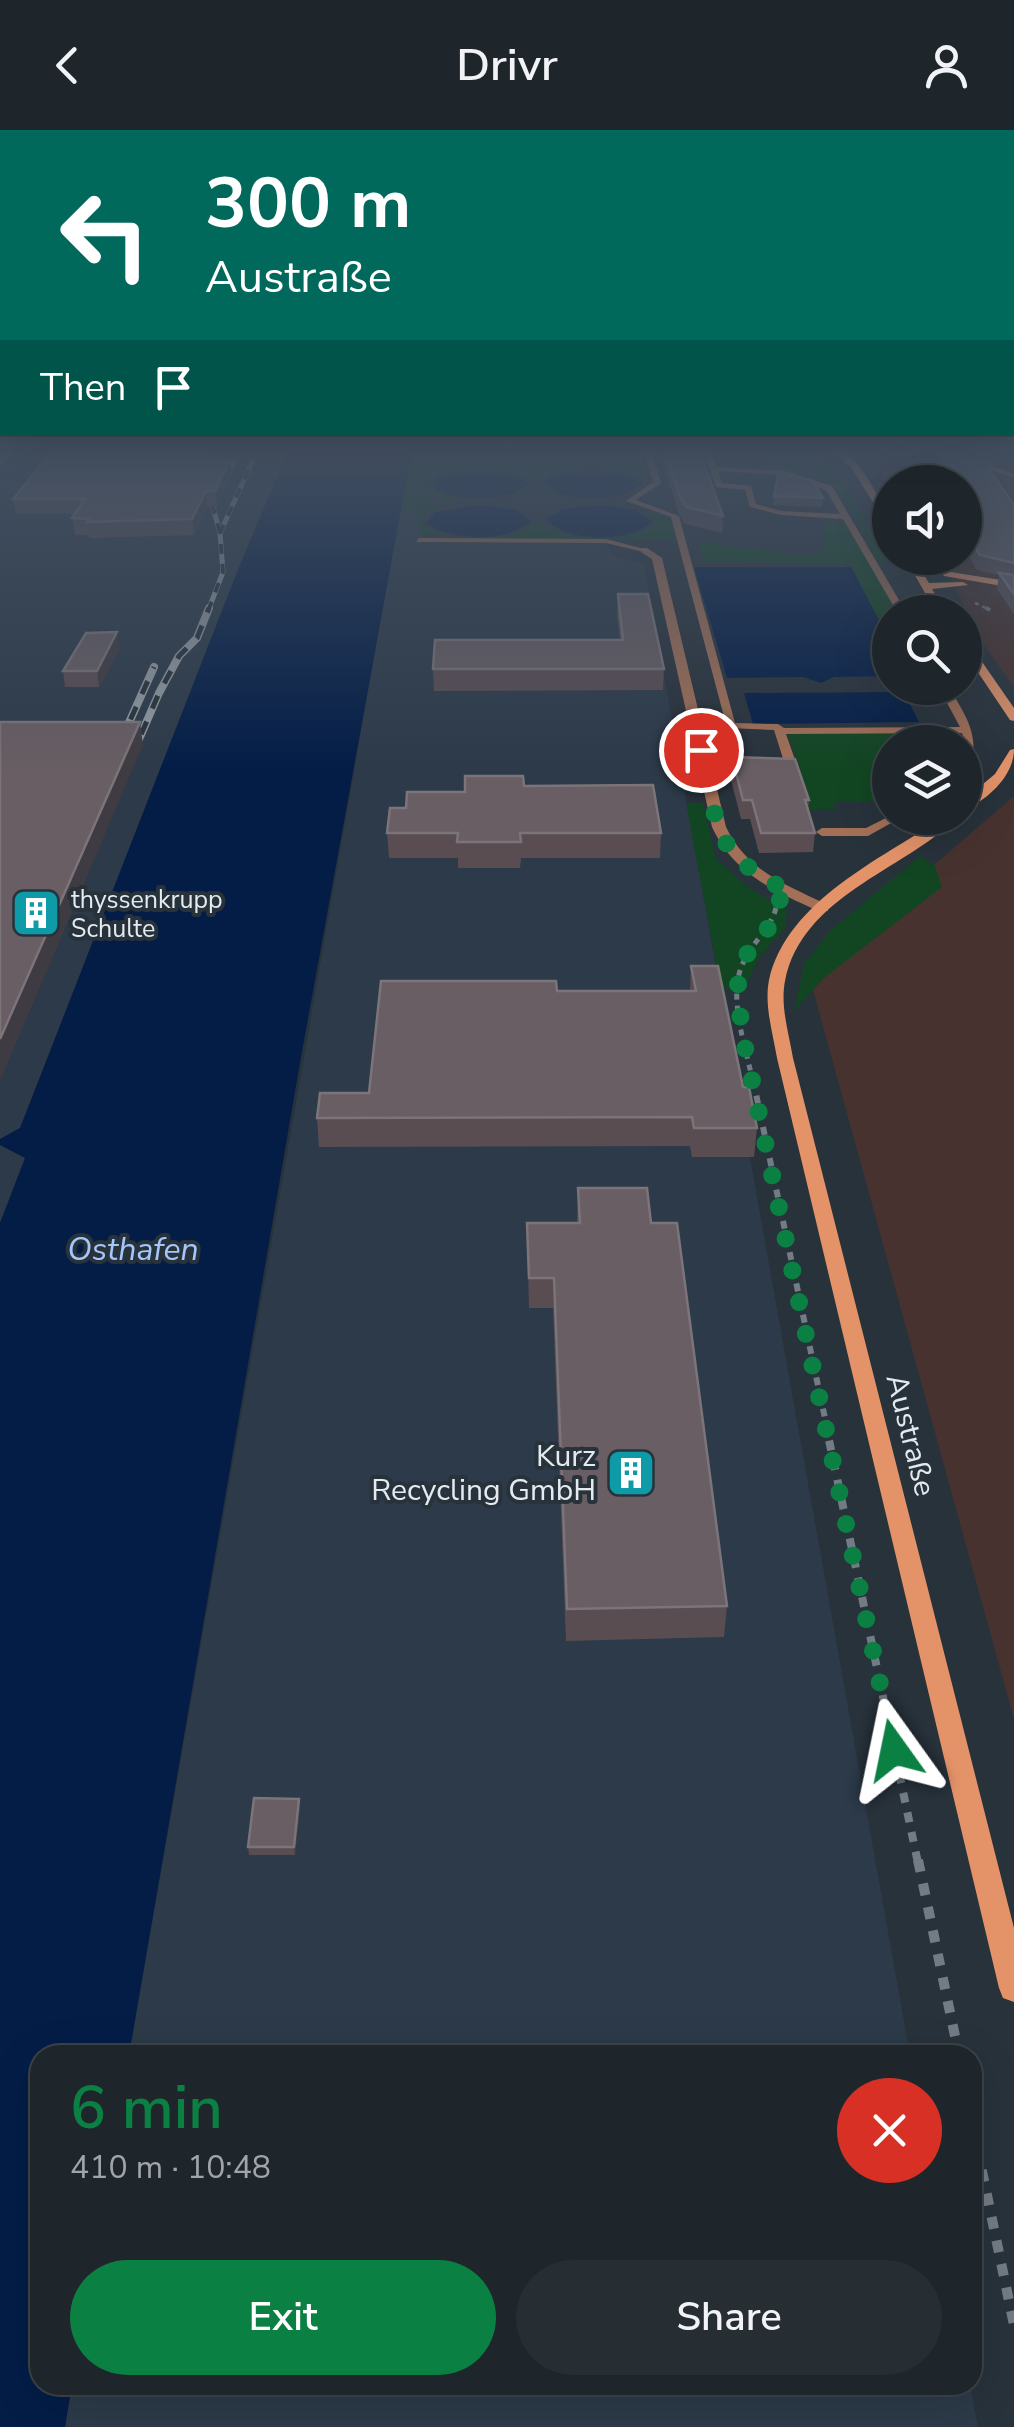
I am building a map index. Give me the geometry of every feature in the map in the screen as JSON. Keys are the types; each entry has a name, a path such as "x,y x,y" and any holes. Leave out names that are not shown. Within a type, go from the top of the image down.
{"main road":[{"path":"918,575 931,595"},
{"path":"952,575 1014,587"},
{"path":"927,589 1014,587"},
{"path":"982,670 1014,717"},
{"path":"982,791 1000,776 1014,753"},
{"name":"Austraße","path":"926,835 803,926 785,956 775,1001 785,1058 1014,1988"}],"street":[{"path":"654,556 728,852 752,874 823,908"}],"lane":[{"path":"686,556 731,726 778,726 793,771"},
{"path":"870,556 892,595"},
{"path":"780,730 872,730"},
{"path":"822,832 872,830"}],"path":[{"path":"982,606 990,610"},
{"path":"792,893 776,902 768,934 746,956 739,971 742,1033 956,2045"},
{"path":"982,2171 1014,2325"}],"shaded area":[{"path":"0,556 244,556 20,1129 0,1139"},
{"path":"392,556 616,556 644,563 908,2045 131,2045"},
{"path":"982,556 1014,556 1014,687 982,642 982,595 959,595 950,575 982,575"},
{"path":"1014,796 1014,1719 813,990 825,959 969,835 982,835 982,824"},
{"path":"0,1145 26,1157 0,1223"},
{"path":"70,2395 972,2395 978,2427 65,2427"}],"green space":[{"path":"703,556 867,556 872,575 877,575 888,595 872,595 872,606 850,564 704,561"},
{"path":"787,734 872,734 872,801 834,802 835,809 804,809 794,781 803,776"},
{"path":"686,803 703,803 716,859 749,888 787,910 785,928 759,957 745,988 721,989"},
{"path":"920,856 935,866 942,887 824,978 794,1011 804,964 830,931"}],"water":[{"name":"Osthafen","path":"244,556 392,556 301,1057 131,2045 30,2045 30,2395 70,2395 65,2427 0,2427 0,1223 25,1158 0,1145 0,1139 20,1128"},
{"path":"694,567 851,567 872,607 872,676 834,677 821,683 803,677 727,678"},
{"path":"872,692 872,705 910,705 919,722 753,724 744,693"}],"building":[{"path":"985,556 1014,556 1014,563"},
{"path":"999,573 1014,575 1014,594"},
{"path":"618,594 648,594 664,669 433,669 435,640 623,640"},
{"path":"117,632 97,671 63,671 86,633"},
{"name":"thyssenkrupp Schulte","path":"0,722 140,722 0,1039"},
{"path":"732,757 795,759 815,833 761,833 752,800 743,800"},
{"path":"465,776 523,776 524,786 653,785 661,833 520,833 521,842 457,842 458,833 387,833 390,808 406,808 407,792 465,792"},
{"path":"691,966 718,966 743,1087 749,1087 757,1128 694,1128 692,1117 317,1118 320,1093 369,1093 381,981 556,981 557,991 696,991"},
{"name":"Kurz Recycling GmbH","path":"578,1188 647,1188 651,1223 677,1223 727,1606 567,1609 554,1278 529,1278 527,1223 580,1223"},
{"path":"254,1798 299,1799 294,1847 248,1847"}],"railway":[{"path":"208,611 223,572 222,556"},
{"path":"130,760 159,693 179,656 197,638 209,608"},
{"path":"119,745 154,667"}],"place":[{"name":"thyssenkrupp Schulte","path":"36,913"},
{"name":"Kurz Recycling GmbH","path":"631,1473"}],"route":[{"path":"701,750 728,852 752,874 792,893 776,902 768,934 746,956 739,971 742,1033 894,1750"}]}
